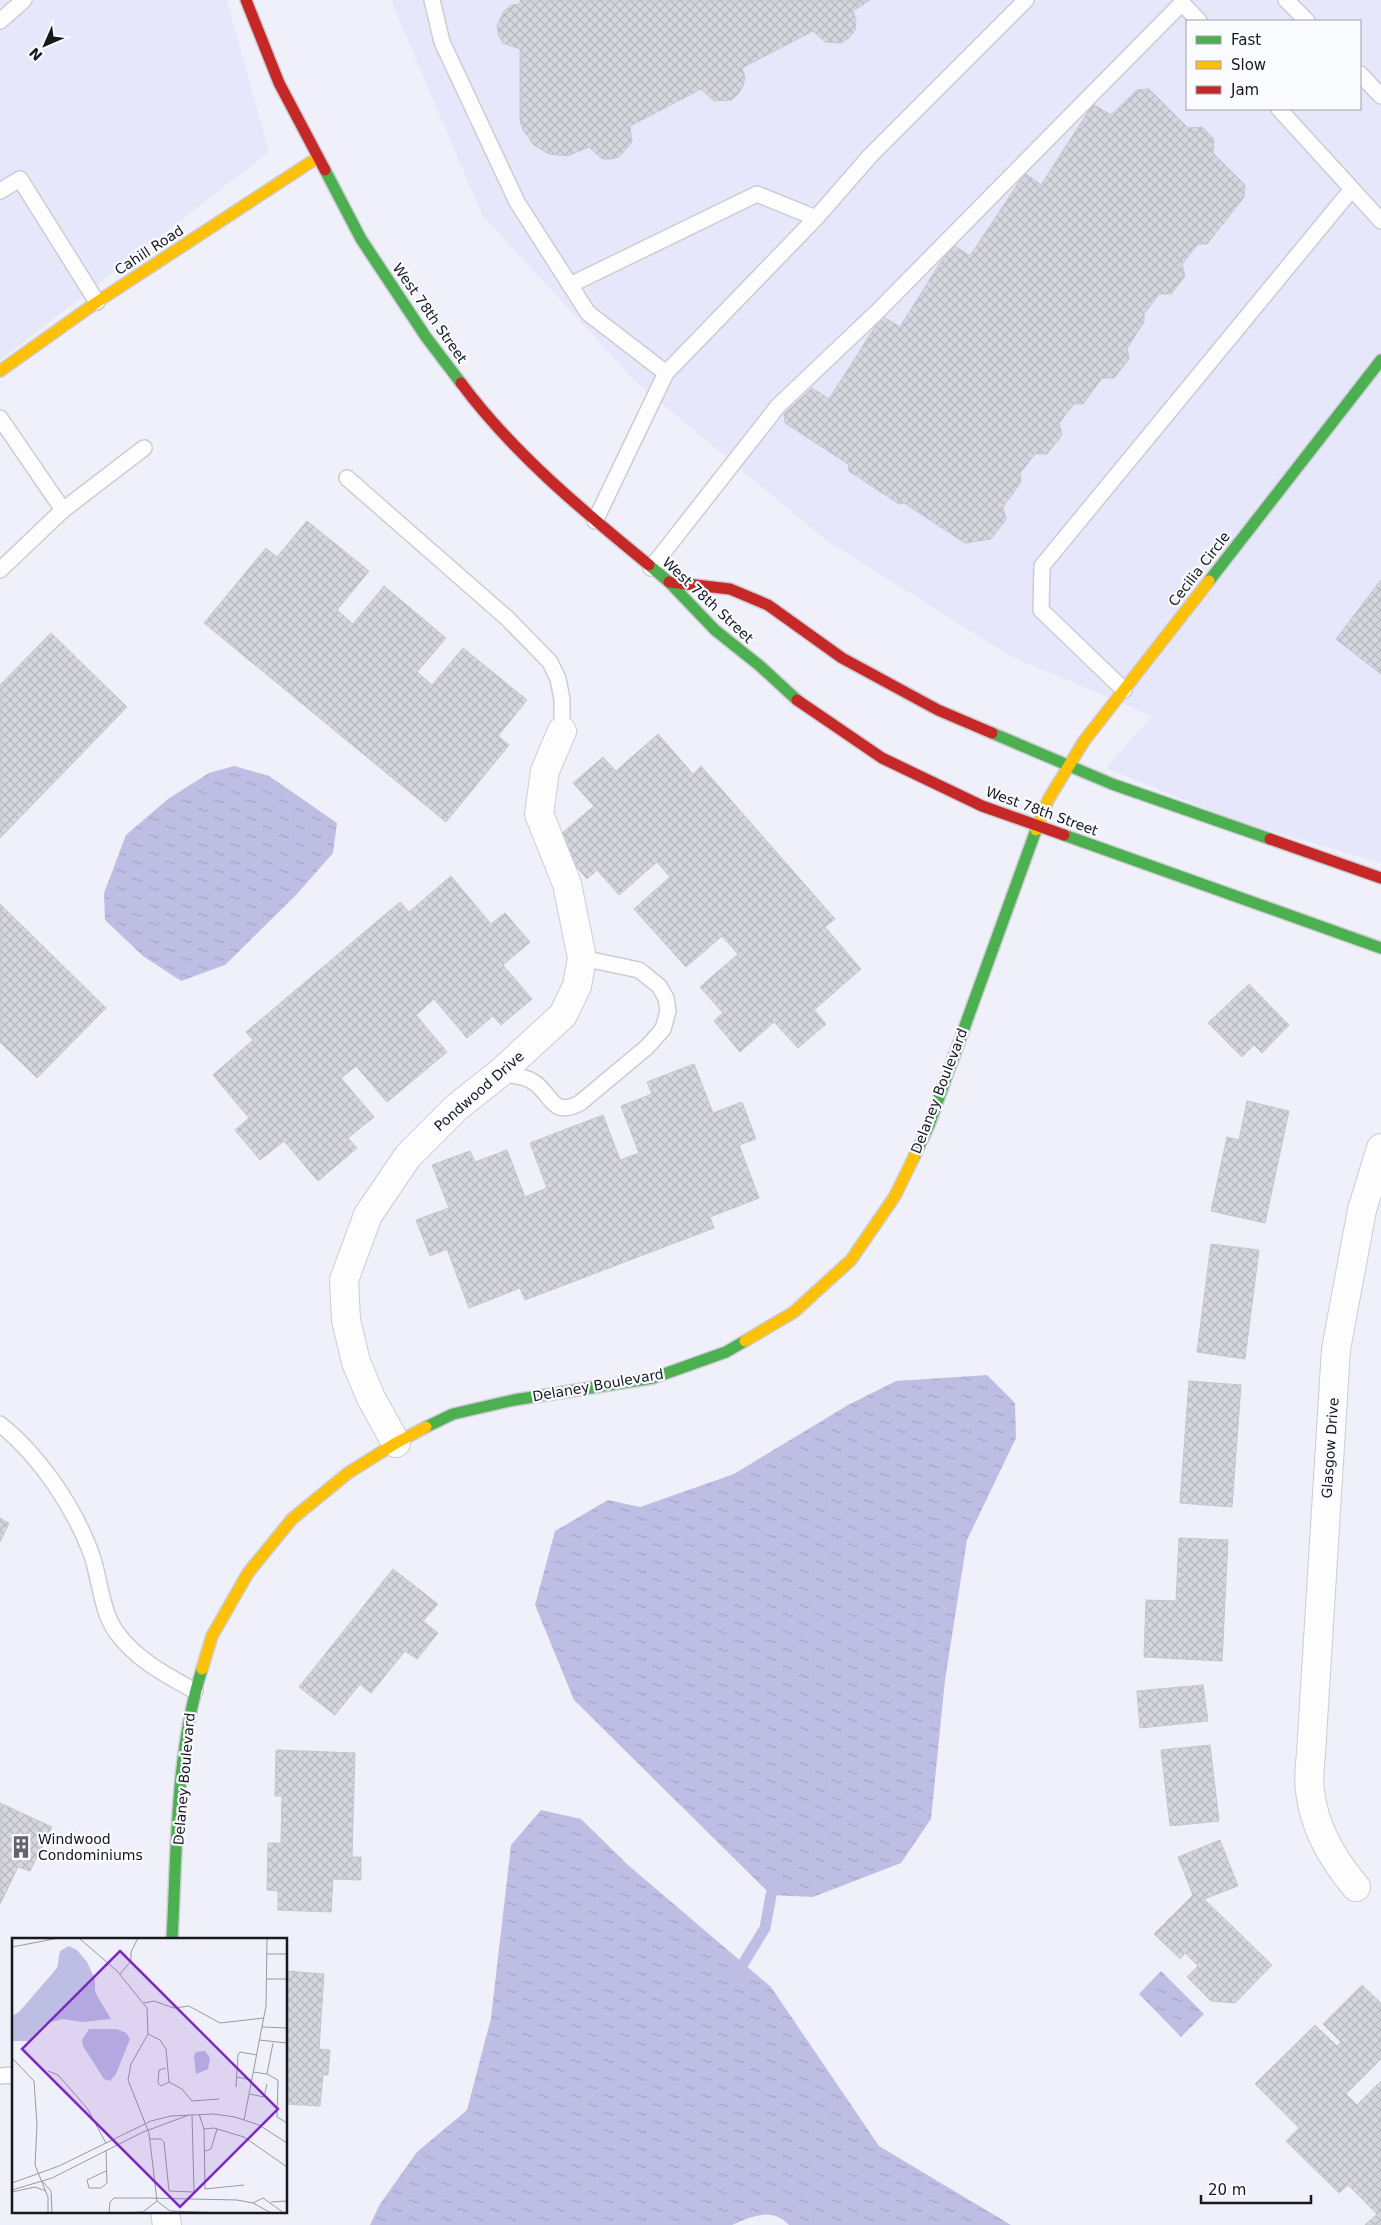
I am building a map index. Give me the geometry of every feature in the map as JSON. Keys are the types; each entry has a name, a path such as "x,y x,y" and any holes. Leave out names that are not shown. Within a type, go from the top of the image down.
{"street":[{"name":"West 78th Street","path":"246,0 279,83 361,239 426,337 487,418 575,504 669,582 715,630 760,666 799,702 875,753 982,806 1381,948"},
{"name":"Cahill Road","path":"0,371 97,302 317,158"},
{"name":"Cecilia Circle","path":"1048,800 1084,741 1381,360"},
{"path":"669,582 730,589 768,605 842,658 938,710 1112,784 1381,878"},
{"name":"Pondwood Drive","path":"396,1443 371,1398 356,1362 346,1320 344,1280 368,1215 408,1156 457,1106 500,1073 563,1015 577,986 582,958 567,884 539,814 545,771 562,731"},
{"name":"Delaney Boulevard","path":"172,1938 182,1774 191,1704 212,1636 254,1565 292,1519 348,1473 396,1443 453,1414 514,1400 653,1378 726,1352 794,1312 851,1260 895,1196 929,1125 977,989 1026,864 1037,826 1048,800"},
{"name":"Glasgow Drive","path":"1356,1887 1338,1866 1320,1831 1310,1791 1311,1753 1336,1348 1362,1210 1381,1148"},
{"path":"165,2212 167,2225"}],"lane":[{"path":"0,21 24,0"},
{"path":"432,0 442,42 517,202 588,313 666,373"},
{"path":"595,521 666,373 816,218 870,156 1026,0"},
{"path":"1286,0 1306,20"},
{"path":"651,568 778,406 877,312 1182,3 1198,20"},
{"path":"1361,75 1381,96"},
{"path":"1280,110 1381,221"},
{"path":"0,191 20,179 97,302"},
{"path":"1124,690 1041,610 1042,566 1352,189"},
{"path":"570,285 757,194 816,218"},
{"path":"0,418 63,510"},
{"path":"0,570 63,510 144,448"},
{"path":"347,478 507,618 550,662 558,679 562,700 562,731"},
{"path":"500,1073 531,1080 557,1107 569,1109 580,1103 647,1047 663,1029 668,1012 666,998 659,986 639,970 582,958"},
{"path":"0,1424 20,1440 43,1468 69,1509 91,1553 104,1603 115,1631 132,1651 158,1671 195,1691"}],"shaded area":[{"path":"0,0 227,0 269,152 0,360"},
{"path":"391,0 1381,0 1381,863 1231,819 1106,768 1152,716 1010,656 827,541 637,383 482,215"}],"water":[{"path":"234,766 269,776 337,823 333,853 297,894 225,965 181,981 143,956 105,920 104,893 126,835 168,799 209,773"},
{"path":"987,1375 1015,1403 1016,1438 967,1540 945,1680 931,1819 901,1863 813,1897 771,1895 574,1700 535,1605 555,1531 608,1500 640,1507 734,1474 848,1405 896,1381"},
{"path":"541,1810 581,1819 628,1865 771,1987 879,2146 1011,2225 789,2225 775,2216 761,2215 732,2225 370,2225 380,2204 417,2152 467,2110 491,2018 511,1845"},
{"path":"1161,1971 1204,2014 1181,2037 1139,1994"}],"building":[{"path":"520,0 870,0 853,11 856,20 855,30 849,38 841,43 825,42 813,31 742,68 745,77 743,86 731,100 714,101 701,89 630,126 632,142 619,157 602,159 589,147 567,156 549,154 534,145 523,130 520,121 520,49 503,43 497,26 504,11 512,5 520,4"},
{"path":"1149,89 1188,128 1202,127 1214,139 1213,153 1245,185 1244,197 1207,244 1198,244 1182,264 1185,276 1171,294 1159,294 1144,314 1144,322 1127,348 1129,359 1114,378 1102,378 1083,404 1074,404 1059,423 1062,435 1047,454 1035,454 1020,473 1021,482 1003,507 1006,519 991,539 965,543 904,503 899,504 849,471 848,464 785,423 784,414 812,388 829,399 882,316 900,327 952,244 970,256 1025,173 1041,185 1093,104 1111,115 1137,90"},
{"path":"307,521 369,571 337,610 353,624 384,586 446,638 417,672 432,685 463,648 527,700 498,736 509,745 446,822 204,623 266,548 277,557"},
{"path":"1381,580 1381,674 1336,639"},
{"path":"51,633 127,707 0,838 0,685"},
{"path":"658,734 693,774 701,766 835,919 825,927 861,969 814,1010 826,1024 798,1048 774,1022 740,1052 714,1021 723,1013 700,987 738,954 722,936 686,967 634,909 670,877 657,862 619,895 597,870 587,879 554,840 594,806 573,783 603,757 616,771"},
{"path":"451,876 491,924 505,913 530,942 503,965 532,999 501,1025 493,1016 467,1038 434,999 416,1015 447,1052 387,1102 356,1066 341,1078 374,1117 348,1138 357,1148 318,1181 284,1141 260,1160 235,1130 249,1118 213,1075 253,1040 246,1032 400,902 409,912"},
{"path":"0,904 106,1008 37,1078 0,1042"},
{"path":"1249,984 1289,1025 1262,1053 1254,1045 1242,1057 1208,1023"},
{"path":"694,1064 713,1113 742,1102 756,1139 739,1145 759,1198 710,1217 714,1228 525,1300 520,1288 469,1308 447,1249 430,1256 416,1220 449,1208 432,1165 470,1151 475,1162 507,1150 525,1197 547,1188 530,1143 603,1115 620,1160 639,1153 621,1106 652,1094 647,1082"},
{"path":"1247,1101 1289,1111 1265,1223 1211,1211 1227,1137 1239,1140"},
{"path":"1211,1244 1259,1250 1245,1359 1197,1352"},
{"path":"1189,1381 1241,1385 1232,1507 1180,1503"},
{"path":"0,1518 9,1523 0,1542"},
{"path":"1179,1538 1228,1540 1222,1661 1144,1657 1146,1600 1176,1601"},
{"path":"393,1569 438,1604 423,1621 438,1633 417,1659 405,1651 371,1693 360,1684 335,1715 299,1687"},
{"path":"1203,1685 1208,1721 1140,1728 1137,1691"},
{"path":"1210,1745 1219,1821 1170,1826 1161,1750"},
{"path":"276,1750 355,1753 352,1857 361,1857 361,1880 333,1879 331,1912 278,1910 278,1891 267,1890 268,1843 281,1843 282,1796 275,1796"},
{"name":"Windwood Condominiums","path":"0,1803 52,1827 30,1871 18,1867 0,1904"},
{"path":"1220,1840 1238,1886 1204,1899 1272,1965 1235,2003 1211,2001 1187,1977 1198,1966 1185,1953 1180,1959 1154,1934 1193,1895 1178,1857"},
{"path":"288,1971 324,1974 319,2049 330,2050 328,2075 323,2075 320,2106 288,2104"},
{"path":"1362,1985 1381,2003 1381,2059 1346,2094 1357,2105 1381,2081 1381,2225 1365,2225 1377,2214 1348,2185 1339,2193 1286,2141 1299,2128 1255,2084 1315,2025 1337,2046 1341,2042 1323,2024"}],"waterway":[{"path":"735,1977 765,1928 775,1882"}],"traffic: fast":[{"path":"325,170 361,239 426,337 461,383"},
{"path":"1209,581 1381,360"},
{"path":"649,565 669,582 715,630 760,666 797,700"},
{"path":"992,733 1112,784 1270,839"},
{"path":"914,1157 929,1125 1036,830"},
{"path":"1064,835 1381,948"},
{"path":"426,1427 453,1414 514,1400 653,1378 726,1352 745,1341"},
{"path":"172,1938 182,1769 193,1702 202,1669"}],"traffic: slow":[{"path":"0,371 97,302 317,158"},
{"path":"1036,830 1048,800 1084,741 1209,581"},
{"path":"745,1341 794,1312 851,1260 895,1196 914,1157"},
{"path":"202,1669 212,1636 248,1573 292,1519 348,1473 426,1427"}],"traffic: jam":[{"path":"246,0 279,83 325,170"},
{"path":"461,383 481,409 549,480 649,565"},
{"path":"669,582 730,589 768,605 842,658 938,710 992,733"},
{"path":"797,700 882,758 982,806 1064,835"},
{"path":"1270,839 1381,878"}],"place":[{"name":"Windwood Condominiums","path":"21,1847"}]}
